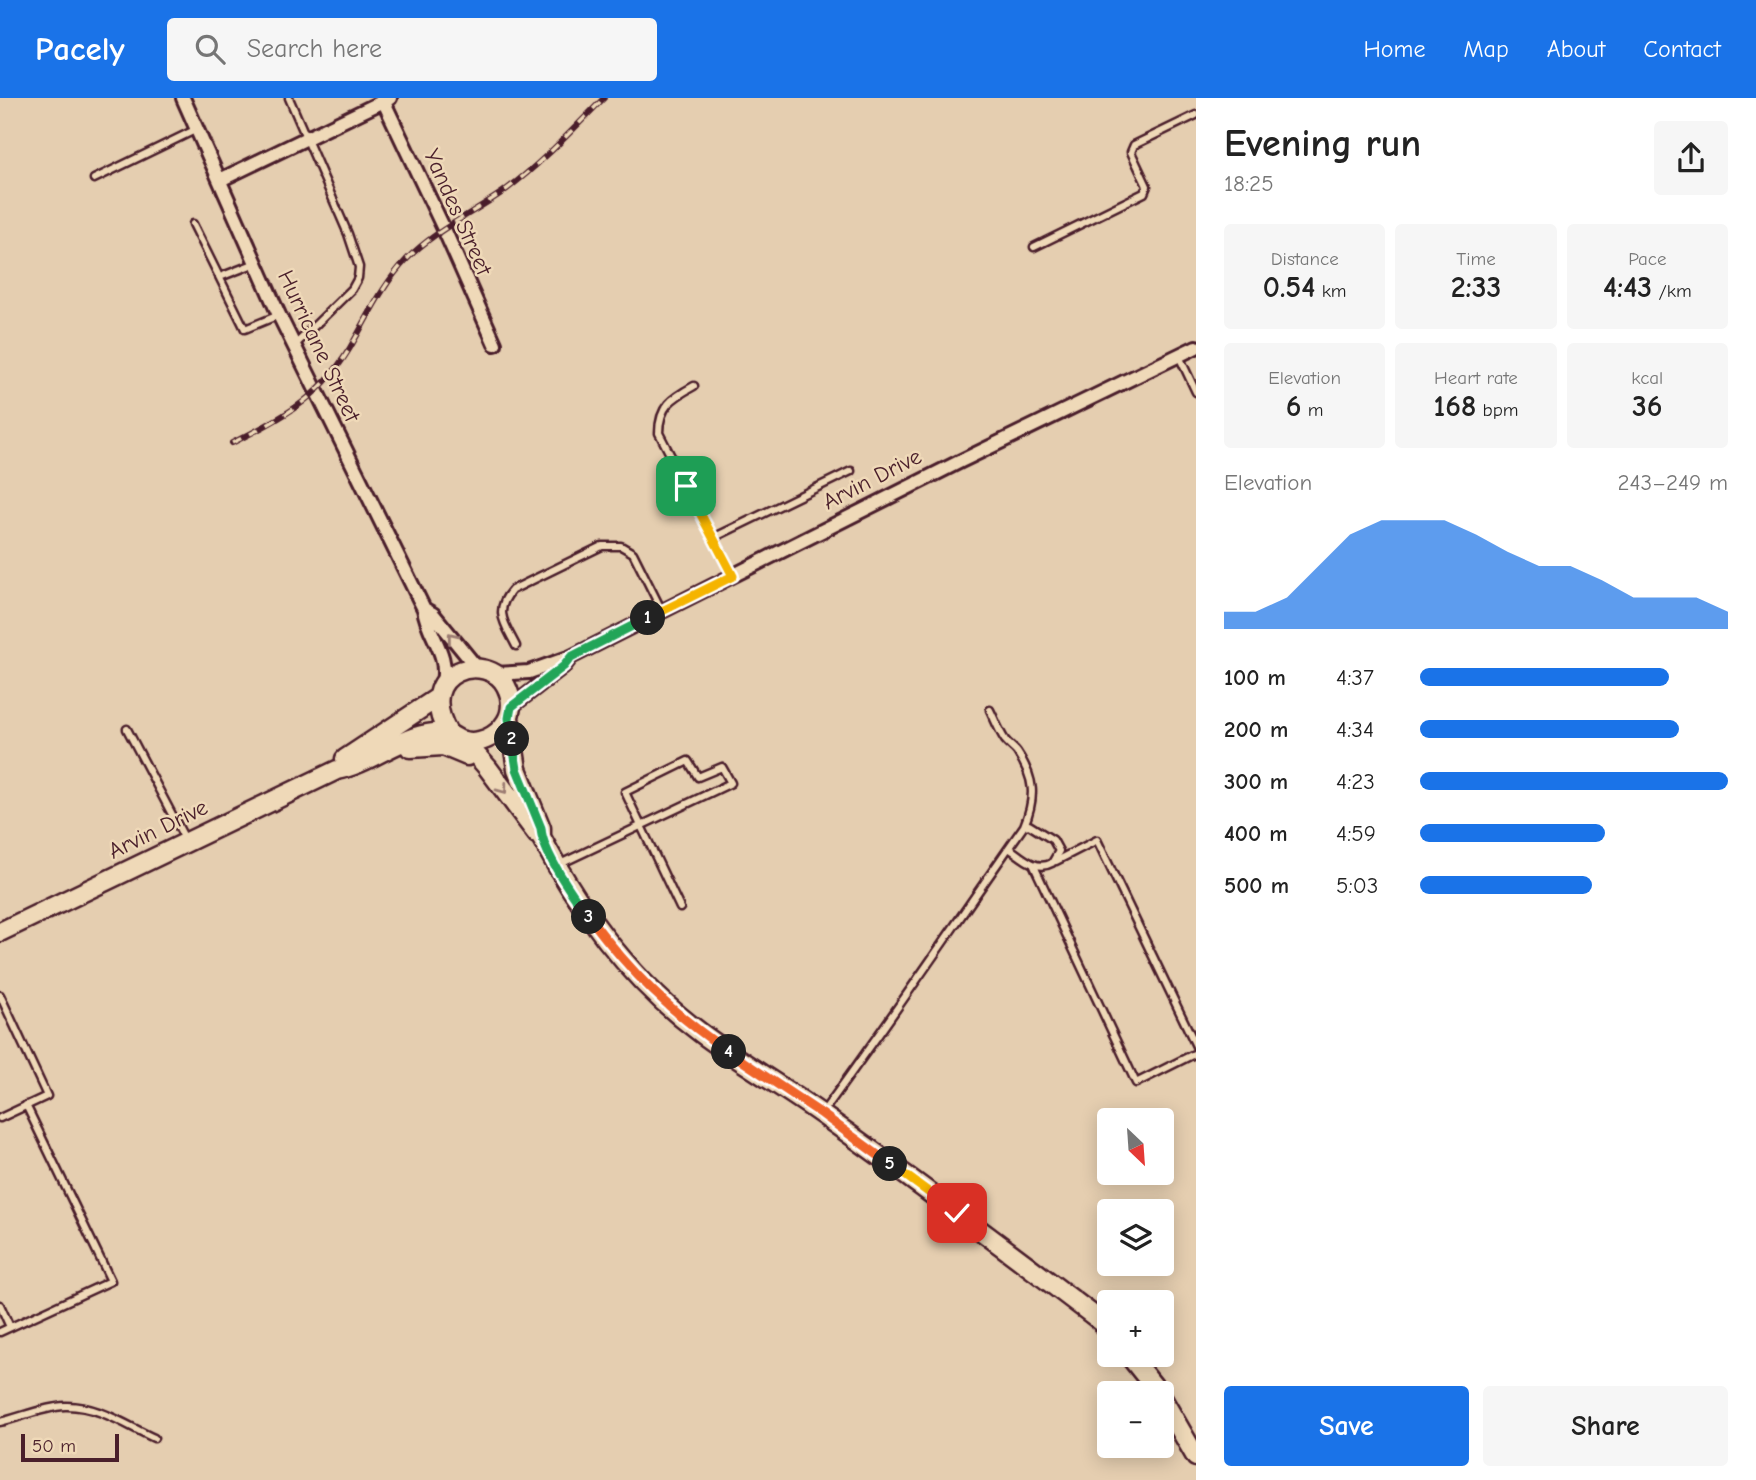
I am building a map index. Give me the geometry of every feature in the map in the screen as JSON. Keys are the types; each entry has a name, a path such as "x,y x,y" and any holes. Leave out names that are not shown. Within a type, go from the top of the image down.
{"street":[{"name":"Hurricane Street","path":"183,98 258,262 279,315 424,609 425,618 444,660 440,690"},
{"path":"220,180 386,99"},
{"name":"Yandes Street","path":"386,99 495,344"},
{"name":"Arvin Drive","path":"337,770 345,759 440,690 458,672 477,668 496,674 529,672 571,657 949,467 1196,347"},
{"name":"Hurricane Street","path":"424,609 433,614 477,668"},
{"name":"Arvin Drive","path":"1,928 187,843 337,770 349,768 416,737 431,733 484,740 493,736 500,731 510,713 571,657"},
{"path":"496,674 508,688 517,769 541,828 541,837 583,909 639,979 701,1033 822,1114 1097,1319"},
{"path":"440,690 439,716 487,767 533,832 541,837"},
{"path":"379,753 414,747 443,746 487,767"},
{"path":"1138,1367 1149,1381"},
{"path":"1174,1419 1196,1457"}],"lane":[{"path":"289,98 308,138 359,267 358,278 352,289 295,345"},
{"path":"1034,247 1144,193 1147,186 1132,152 1135,145 1196,115"},
{"path":"94,179 197,129"},
{"path":"193,223 245,329 279,315"},
{"path":"220,277 258,262"},
{"path":"1179,356 1196,392"},
{"path":"694,386 667,404 659,419 659,433 733,576"},
{"path":"713,538 851,471"},
{"path":"516,646 501,614 503,599 512,590 602,546 621,546 633,553 662,611"},
{"path":"822,1114 1024,826 1032,806 1031,784 1016,751 1006,742 990,710"},
{"path":"127,729 187,843"},
{"path":"556,866 639,825 731,783 722,766 698,777 688,761 625,792 639,825 680,908"},
{"path":"1024,826 1029,825 1053,839 1059,851 1052,863"},
{"path":"1034,866 1046,866 1097,840 1196,1046"},
{"path":"1009,848 1034,866 1136,1083 1196,1053"},
{"path":"0,995 47,1096 0,1118"},
{"path":"0,1332 111,1281 26,1105"},
{"path":"0,1305 10,1327"},
{"path":"0,1422 57,1407 73,1406 94,1410 154,1438"}],"railway":[{"path":"232,443 303,402 331,375 385,287 407,259 430,239 520,179 604,98"}],"route":[{"path":"686,486 733,576 571,657 564,666 511,707 509,718 517,769 541,828 541,837 583,909 639,979 664,1003 701,1033 822,1114 957,1213"}]}
